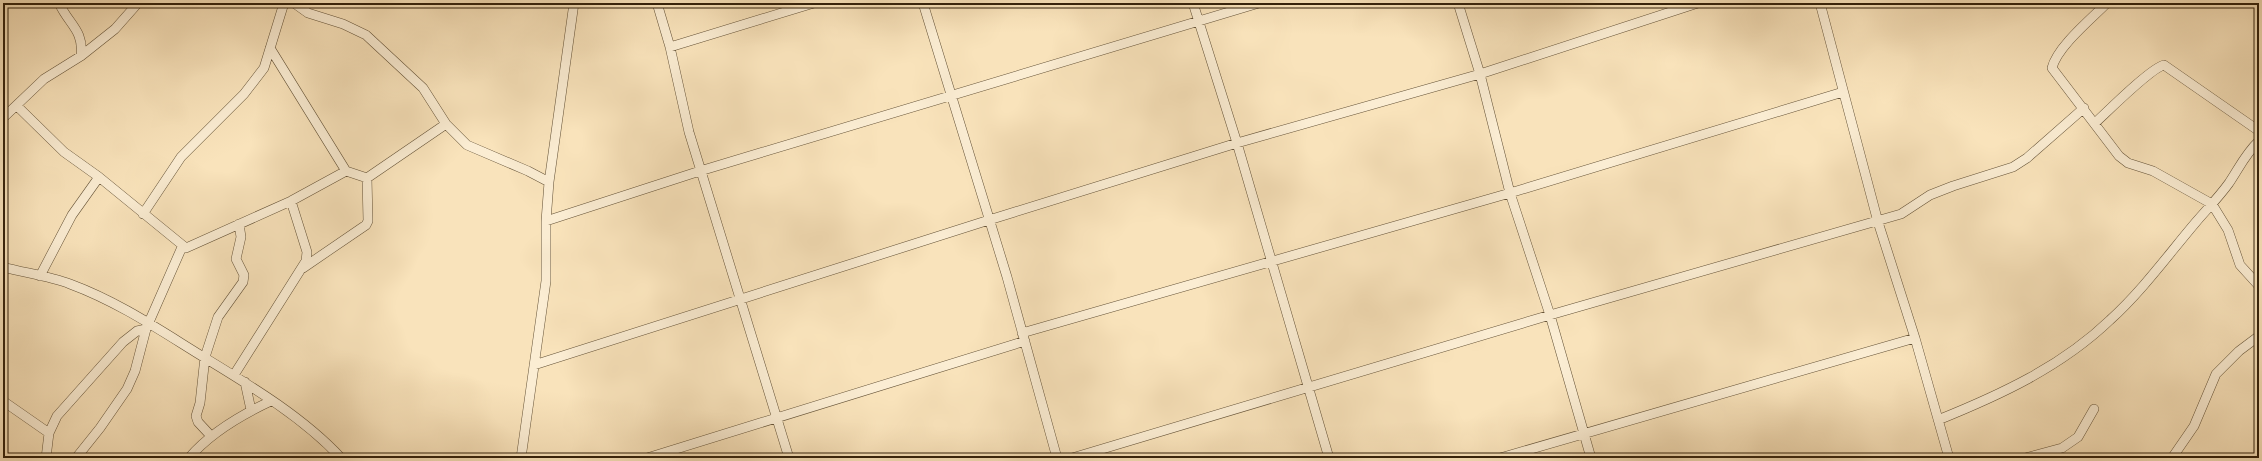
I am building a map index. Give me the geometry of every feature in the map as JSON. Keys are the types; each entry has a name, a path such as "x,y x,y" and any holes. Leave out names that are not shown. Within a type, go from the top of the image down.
{"street":[{"path":"59,3 65,16 79,33 82,47 81,56"},
{"path":"3,118 44,79 81,56 115,29 138,3"},
{"path":"143,214 182,157 244,94 255,80 267,60 284,3"},
{"path":"294,3 308,13 343,24 366,35 423,88 446,124 470,146 528,171 549,182"},
{"path":"521,458 546,281 546,221 549,182 574,3"},
{"path":"658,3 670,47 689,132 700,171 789,458"},
{"path":"670,47 814,3"},
{"path":"923,3 989,220 1057,458"},
{"path":"1193,3 1237,144 1329,458"},
{"path":"546,221 700,171 951,97 1259,3"},
{"path":"1458,3 1480,74 1510,193 1550,315 1591,458"},
{"path":"534,365 989,220 1237,144 1480,74 1698,3"},
{"path":"1820,3 1878,222 1915,338 1949,458"},
{"path":"2107,3 2075,35 2054,61 2052,68 2096,122 2120,156 2128,163 2153,171 2212,204 2228,230 2240,265 2259,286"},
{"path":"270,48 346,171 367,178"},
{"path":"2096,122 2154,71 2164,66 2259,131"},
{"path":"647,458 776,418 1023,337 1270,260 1510,193 1843,92"},
{"path":"17,106 64,152 99,177 182,246 190,247 291,201 346,171"},
{"path":"1072,458 1550,315 1878,222 1900,214 1930,195 2013,167 2027,158 2084,108"},
{"path":"367,178 446,124"},
{"path":"1938,420 1996,396 2066,356 2110,320 2146,282 2212,204 2228,184 2251,148 2259,141"},
{"path":"40,276 72,215 99,177"},
{"path":"303,268 366,225 368,221 367,178"},
{"path":"234,375 303,268 307,252 291,201"},
{"path":"211,436 198,422 196,416 200,403 205,358 218,317 243,282 244,275 236,259 241,238 239,224"},
{"path":"76,458 127,390 135,371 148,325 182,246"},
{"path":"3,267 71,284 101,297 234,375 325,441 341,458"},
{"path":"46,458 48,433 63,408 123,342 148,325"},
{"path":"2172,458 2194,426 2216,374 2239,351 2259,336"},
{"path":"1500,458 1915,338"},
{"path":"244,382 251,410"},
{"path":"3,401 48,433"},
{"path":"189,458 211,436 251,410 271,401"},
{"path":"2025,458 2062,448 2078,438 2094,409"}]}
